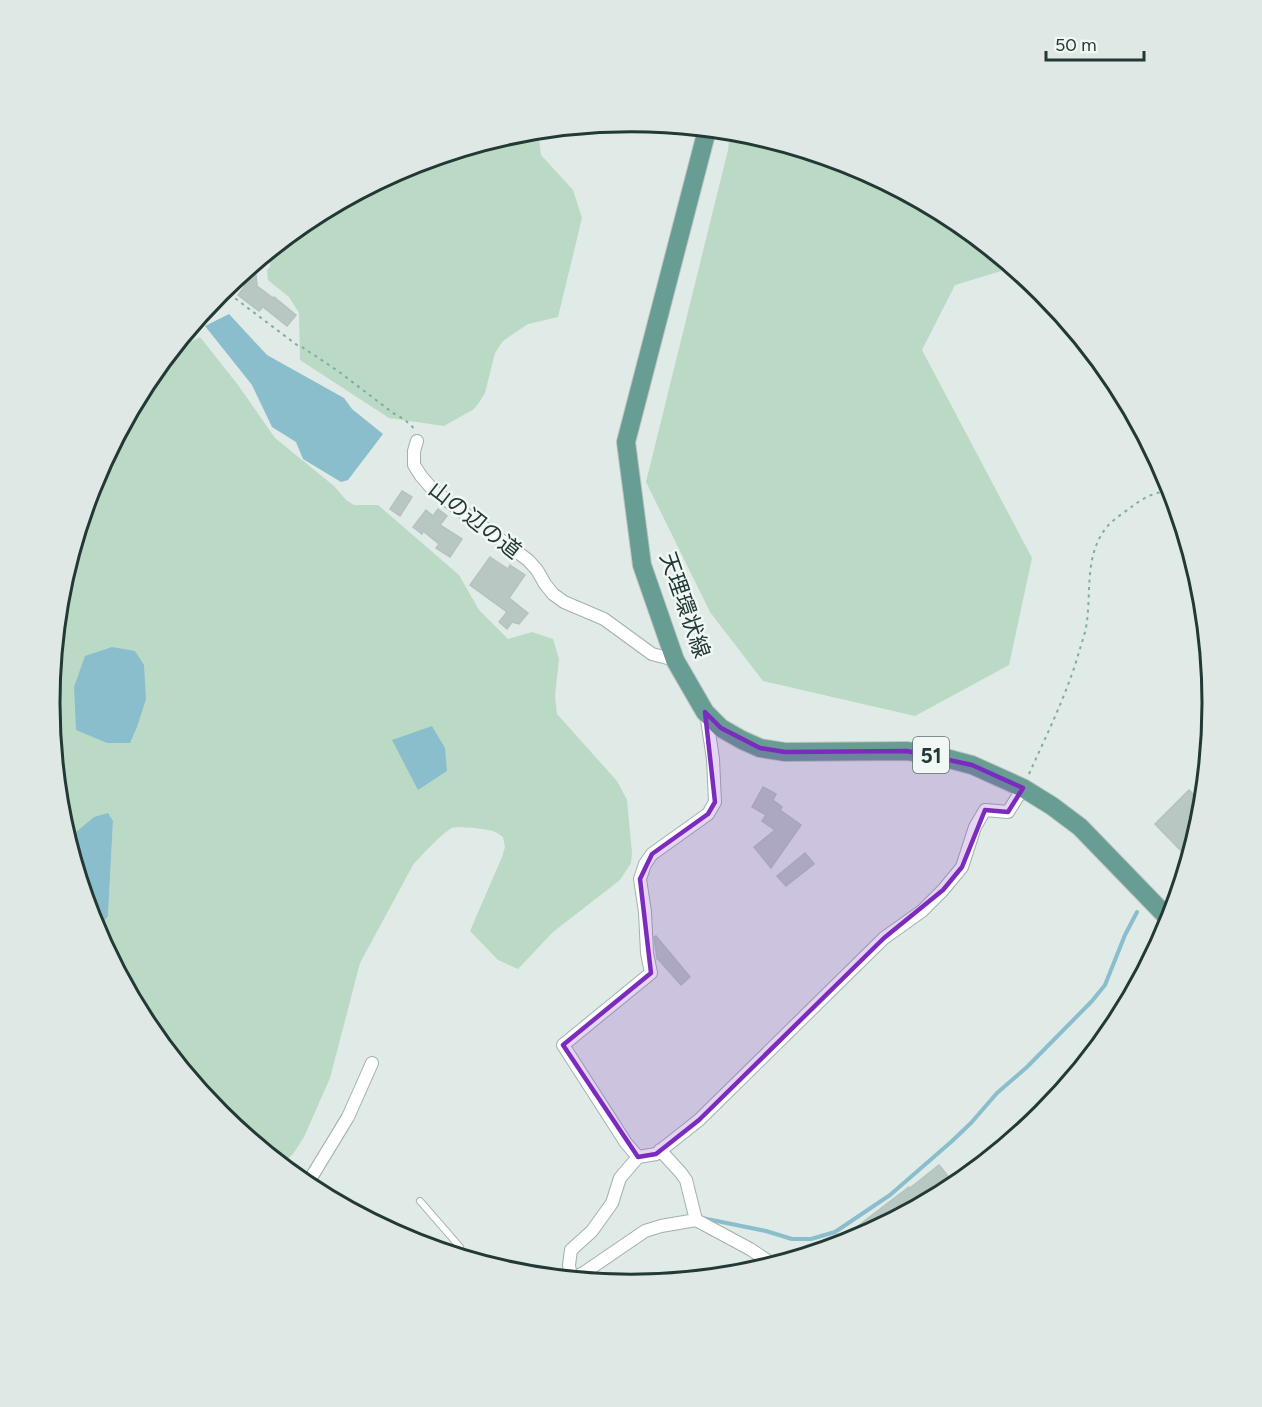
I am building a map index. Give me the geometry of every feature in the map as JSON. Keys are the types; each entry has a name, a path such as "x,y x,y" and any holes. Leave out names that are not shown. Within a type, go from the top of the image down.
{"main road":[{"name":"天理環状線","path":"705,137 626,442 642,564 675,660 705,712 721,728 760,748 785,752 907,751 972,765 1023,788 1080,827 1163,912"}],"street":[{"name":"山の辺の道","path":"417,441 414,465 434,491 528,560 553,594 564,602 604,619 652,654 675,660"},
{"path":"638,1157 626,1143 563,1045 651,973 640,879 645,864 652,854 708,814 715,802 713,759 705,712"},
{"path":"569,1271 571,1250 592,1231 612,1203 620,1178 638,1157 656,1154 699,1120 884,938 922,911 962,867 975,828 985,810 1008,812 1023,788"},
{"path":"312,1176 348,1117 372,1063"},
{"path":"660,1150 686,1180 696,1220"},
{"path":"584,1272 645,1231 696,1220 764,1259"}],"lane":[{"path":"420,1201 459,1248"}],"path":[{"path":"232,296 287,338 338,371 412,426 418,434 417,441"},
{"path":"1023,788 1059,708 1079,652 1087,622 1090,565 1094,548 1107,526 1141,500 1162,492"}],"highlighted area":[{"path":"705,712 721,728 760,748 785,752 907,751 972,765 1023,788 1008,812 985,810 962,867 943,890 884,938 699,1120 656,1154 638,1157 563,1045 651,973 640,879 652,854 708,814 715,802"}],"green space":[{"path":"539,140 541,155 573,190 582,218 558,317 528,324 503,341 495,353 485,393 474,409 444,426 389,418 300,360 299,313 289,297 268,280 267,270 270,261 283,250 378,191 447,163 483,152"},
{"path":"729,141 742,143 815,163 850,176 916,209 979,250 1003,271 955,285 922,350 1032,558 1009,665 915,716 763,681 710,612 646,482"},
{"path":"200,337 238,385 275,438 334,486 346,500 354,505 378,505 459,575 479,610 508,639 532,632 553,639 559,659 555,696 557,714 617,781 627,800 631,863 620,880 553,932 518,969 498,960 470,931 502,857 505,847 503,837 487,830 452,828 426,851 413,865 360,963 330,1078 304,1137 287,1160 227,1107 202,1080 156,1021 136,989 103,923 108,916 113,821 75,835 65,778 61,741 61,666 71,592 79,556 103,485 136,418 156,386 189,342"}],"water":[{"path":"229,314 267,355 344,398 352,409 383,434 348,480 341,482 303,459 296,442 272,427 252,385 205,326"},
{"path":"112,647 135,651 144,665 146,699 130,743 107,743 76,730 74,687 85,656"},
{"path":"432,726 445,748 447,771 418,790 392,740"},
{"path":"108,813 113,821 108,916 103,923 90,887 75,833 94,817"}],"building":[{"path":"256,273 257,286 296,315 287,326 263,307 259,311 238,295"},
{"path":"402,491 412,497 400,516 390,509"},
{"path":"438,509 447,516 440,525 462,539 450,557 436,548 439,544 423,531 422,534 413,527 426,510 433,516"},
{"path":"490,557 508,569 510,565 525,575 509,598 528,613 519,624 512,622 507,629 499,622 507,612 470,585"},
{"path":"763,787 776,794 773,800 782,807 780,810 801,825 771,868 754,847 775,830 762,821 766,815 752,807"},
{"path":"1189,790 1194,795 1183,852 1155,824"},
{"path":"805,853 814,864 786,886 777,876"},
{"path":"656,936 690,977 681,985 657,959 654,937"},
{"path":"939,1165 949,1177 884,1216 854,1229 909,1187"}],"waterway":[{"path":"702,1218 766,1231 792,1239 811,1239 835,1232 890,1195 971,1123 997,1093 1027,1067 1092,1001 1105,985 1137,912"}]}
